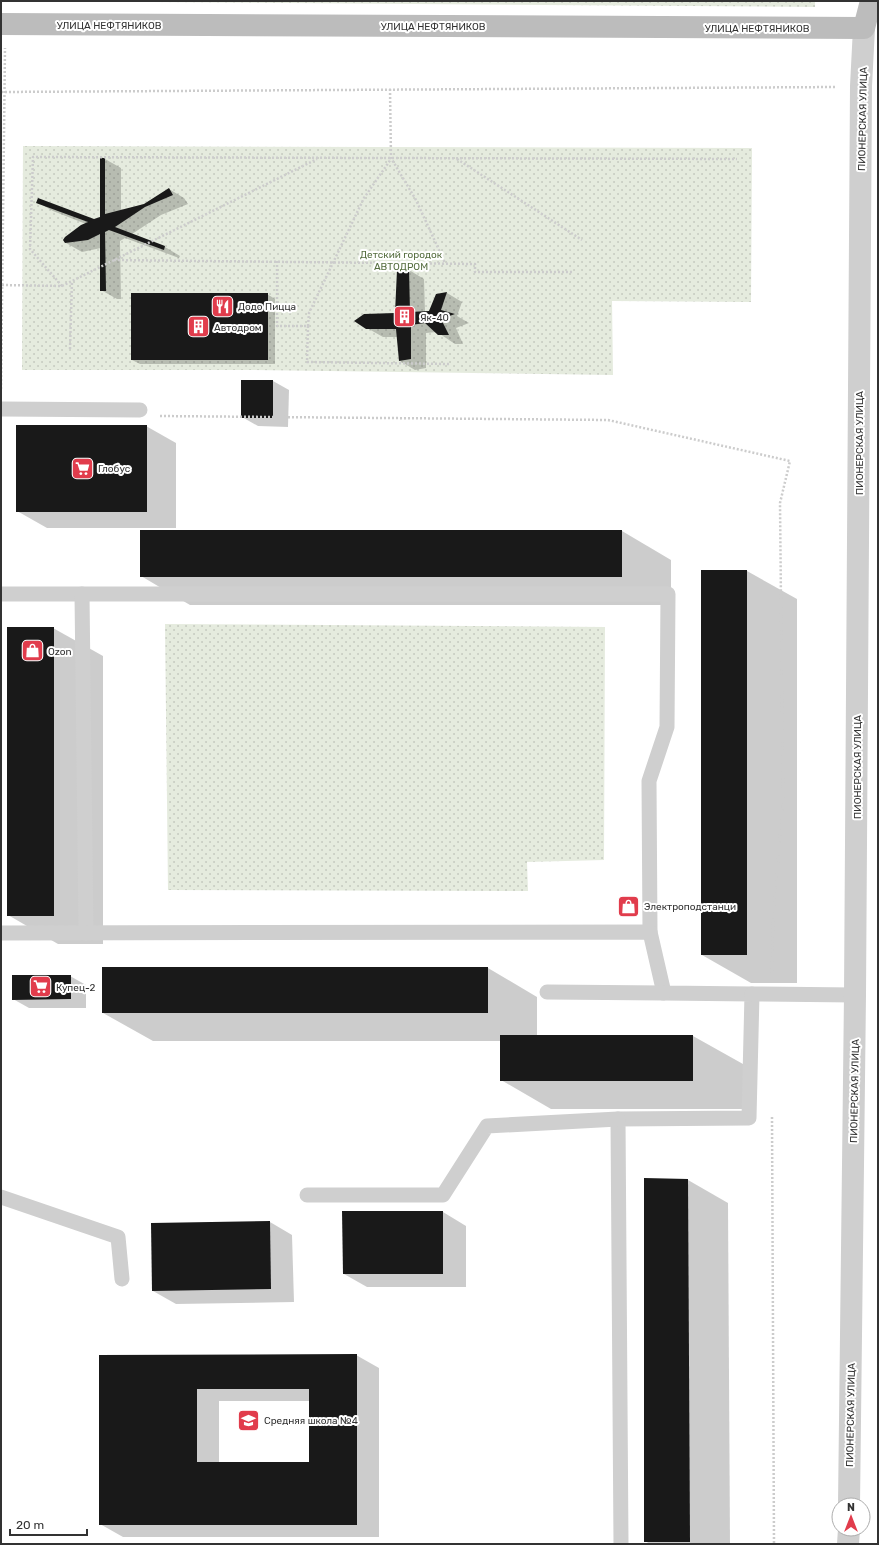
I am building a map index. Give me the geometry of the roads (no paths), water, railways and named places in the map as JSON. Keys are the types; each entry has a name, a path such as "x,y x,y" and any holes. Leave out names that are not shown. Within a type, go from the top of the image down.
{"main road":[{"path":"864,28 871,1"},
{"name":"УЛИЦА НЕФТЯНИКОВ","path":"3,24 864,28"}],"street":[{"name":"ПИОНЕРСКАЯ УЛИЦА","path":"849,1497 855,995 861,86 864,28"}],"lane":[{"path":"1,409 147,413"},
{"path":"1,594 668,594 667,727 649,781 650,932 664,993"},
{"path":"82,594 86,933"},
{"path":"1,933 650,932"},
{"path":"547,992 855,995"},
{"path":"307,1195 443,1195 487,1126 618,1119 750,1118 752,994"},
{"path":"618,1119 621,1544"},
{"path":"1,1197 118,1237 122,1279"}],"place":[{"name":"Додо Пицца","path":"222,306"},
{"name":"Як-40","path":"404,317"},
{"name":"Автодром","path":"199,327"},
{"name":"Глобус","path":"82,468"},
{"name":"Ozon","path":"33,651"},
{"name":"Электроподстанци","path":"628,906"},
{"name":"Купец-2","path":"41,987"},
{"name":"Средняя школа №4","path":"249,1420"}],"park label":[{"name":"Детский городок АВТОДРОМ","path":"401,260"}]}
